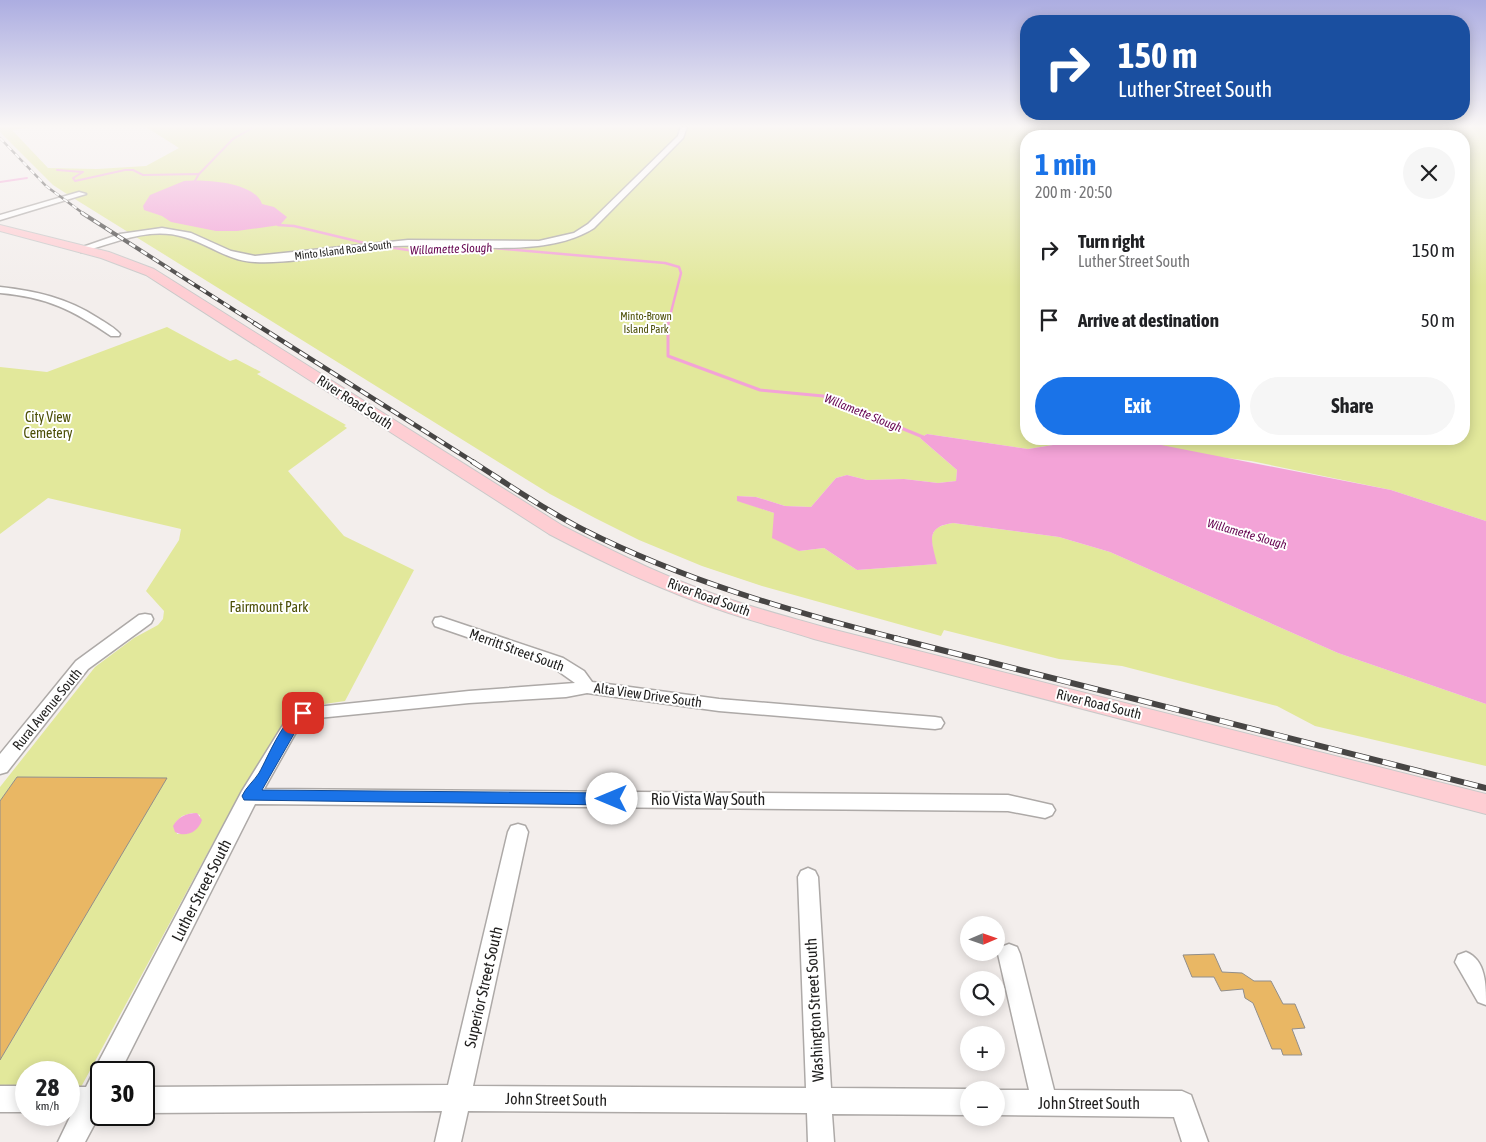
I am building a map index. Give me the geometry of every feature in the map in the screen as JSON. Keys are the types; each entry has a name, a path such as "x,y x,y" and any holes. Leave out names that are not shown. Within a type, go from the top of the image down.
{"main road":[{"name":"River Road South","path":"0,228 134,264 150,272 556,530 610,558 726,605 822,634 1486,804"}],"street":[{"name":"Minto Island Road South","path":"81,249 127,236 165,232 189,236 233,256 255,259 287,257 371,246 436,242 535,244 556,242 576,237 591,226 637,180"},
{"path":"0,218 82,194"},
{"path":"0,290 37,294 69,303 115,334"},
{"name":"Rural Avenue South","path":"0,767 82,665 145,619"},
{"name":"Merritt Street South","path":"441,622 557,662 578,675 587,687"},
{"name":"Alta View Drive South","path":"303,713 406,705 469,696 566,691 587,687 719,705 935,723"},
{"name":"Luther Street South","path":"113,1061 249,796 262,779 293,724 303,713"},
{"name":"Rio Vista Way South","path":"249,796 998,802 1045,810"},
{"name":"Superior Street South","path":"448,1142 518,832"},
{"name":"Washington Street South","path":"808,877 821,1142"},
{"path":"1009,954 1044,1102"},
{"path":"1466,962 1486,994"},
{"path":"71,1142 90,1098"},
{"name":"John Street South","path":"155,1100 458,1098 960,1102"},
{"path":"0,1099 15,1099"},
{"name":"John Street South","path":"1005,1102 1182,1104 1195,1142"}],"green space":[{"name":"Minto-Brown Island Park","path":"48,180 1020,180 1020,445 1053,445 1028,449 927,434 920,438 957,470 956,481 938,483 904,479 867,480 847,475 836,478 811,507 785,506 756,497 737,496 737,500 774,513 799,551 824,548 857,570 936,564 932,542 934,532 944,525 953,523 1059,537 1110,552 1338,653 1486,704 1486,766 1315,726 1277,706 1122,666 1059,659 944,630 941,636 762,586 702,566 639,540 550,494"},
{"name":"Minto-Brown Island Park","path":"1470,180 1486,180 1486,521 1391,490 1251,461 1124,445 1470,445"},
{"name":"Fairmount Park","path":"167,327 230,361 236,359 261,372 257,374 346,425 344,426 347,428 288,471 344,536 414,570 345,701 297,708 257,776 240,793 95,1061 90,1061 90,1070 80,1089 80,1061 15,1061 15,1088 0,1088 0,1060 166,778 17,777 0,801 0,787 95,667 134,638 158,625 163,619 164,611 146,591 179,540 181,529 48,498 0,534 0,367 47,372","holes":["192,813 200,815 195,830 186,834 177,834 175,823 182,816"]}],"water":[{"path":"184,181 228,183 240,187 250,191 262,204 274,207 287,217 280,225 237,231 216,231 171,222 162,216 144,210 143,206 150,195"},
{"path":"927,434 1028,449 1053,445 1161,445 1391,490 1486,521 1486,704 1338,653 1110,552 1059,537 953,523 938,528 932,537 937,564 857,570 824,548 799,551 772,538 774,513 737,501 737,496 756,497 785,506 811,507 836,478 847,475 867,480 904,479 938,483 956,481 957,470 920,438"},
{"path":"197,813 202,820 195,831 187,834 175,832 173,826 180,818"}],"building":[{"path":"17,777 167,778 0,1060 0,801"},
{"path":"1214,954 1222,972 1242,973 1254,981 1271,981 1283,1004 1295,1004 1305,1028 1292,1029 1302,1055 1283,1055 1281,1049 1272,1049 1253,1003 1245,998 1243,989 1221,991 1214,977 1192,977 1183,955"}],"waterway":[{"path":"0,182 12,180"},
{"path":"75,180 78,180"},
{"path":"193,184 195,180"},
{"name":"Willamette Slough","path":"278,225 294,226 373,245"},
{"name":"Willamette Slough","path":"380,246 422,252 475,247"},
{"name":"Willamette Slough","path":"494,248 665,263 679,267 681,273 668,324"},
{"name":"Willamette Slough","path":"668,324 668,356 760,390 823,396 923,437"}],"railway":[{"path":"41,180 84,214"},
{"path":"82,213 256,324"},
{"path":"254,323 475,463"},
{"path":"473,462 527,497 584,530 660,564 778,606 899,639"},
{"path":"894,638 1486,788"}],"route":[{"path":"303,713 293,724 262,779 249,796 612,799"}],"park label":[{"name":"City View Cemetery","path":"48,426"}]}
